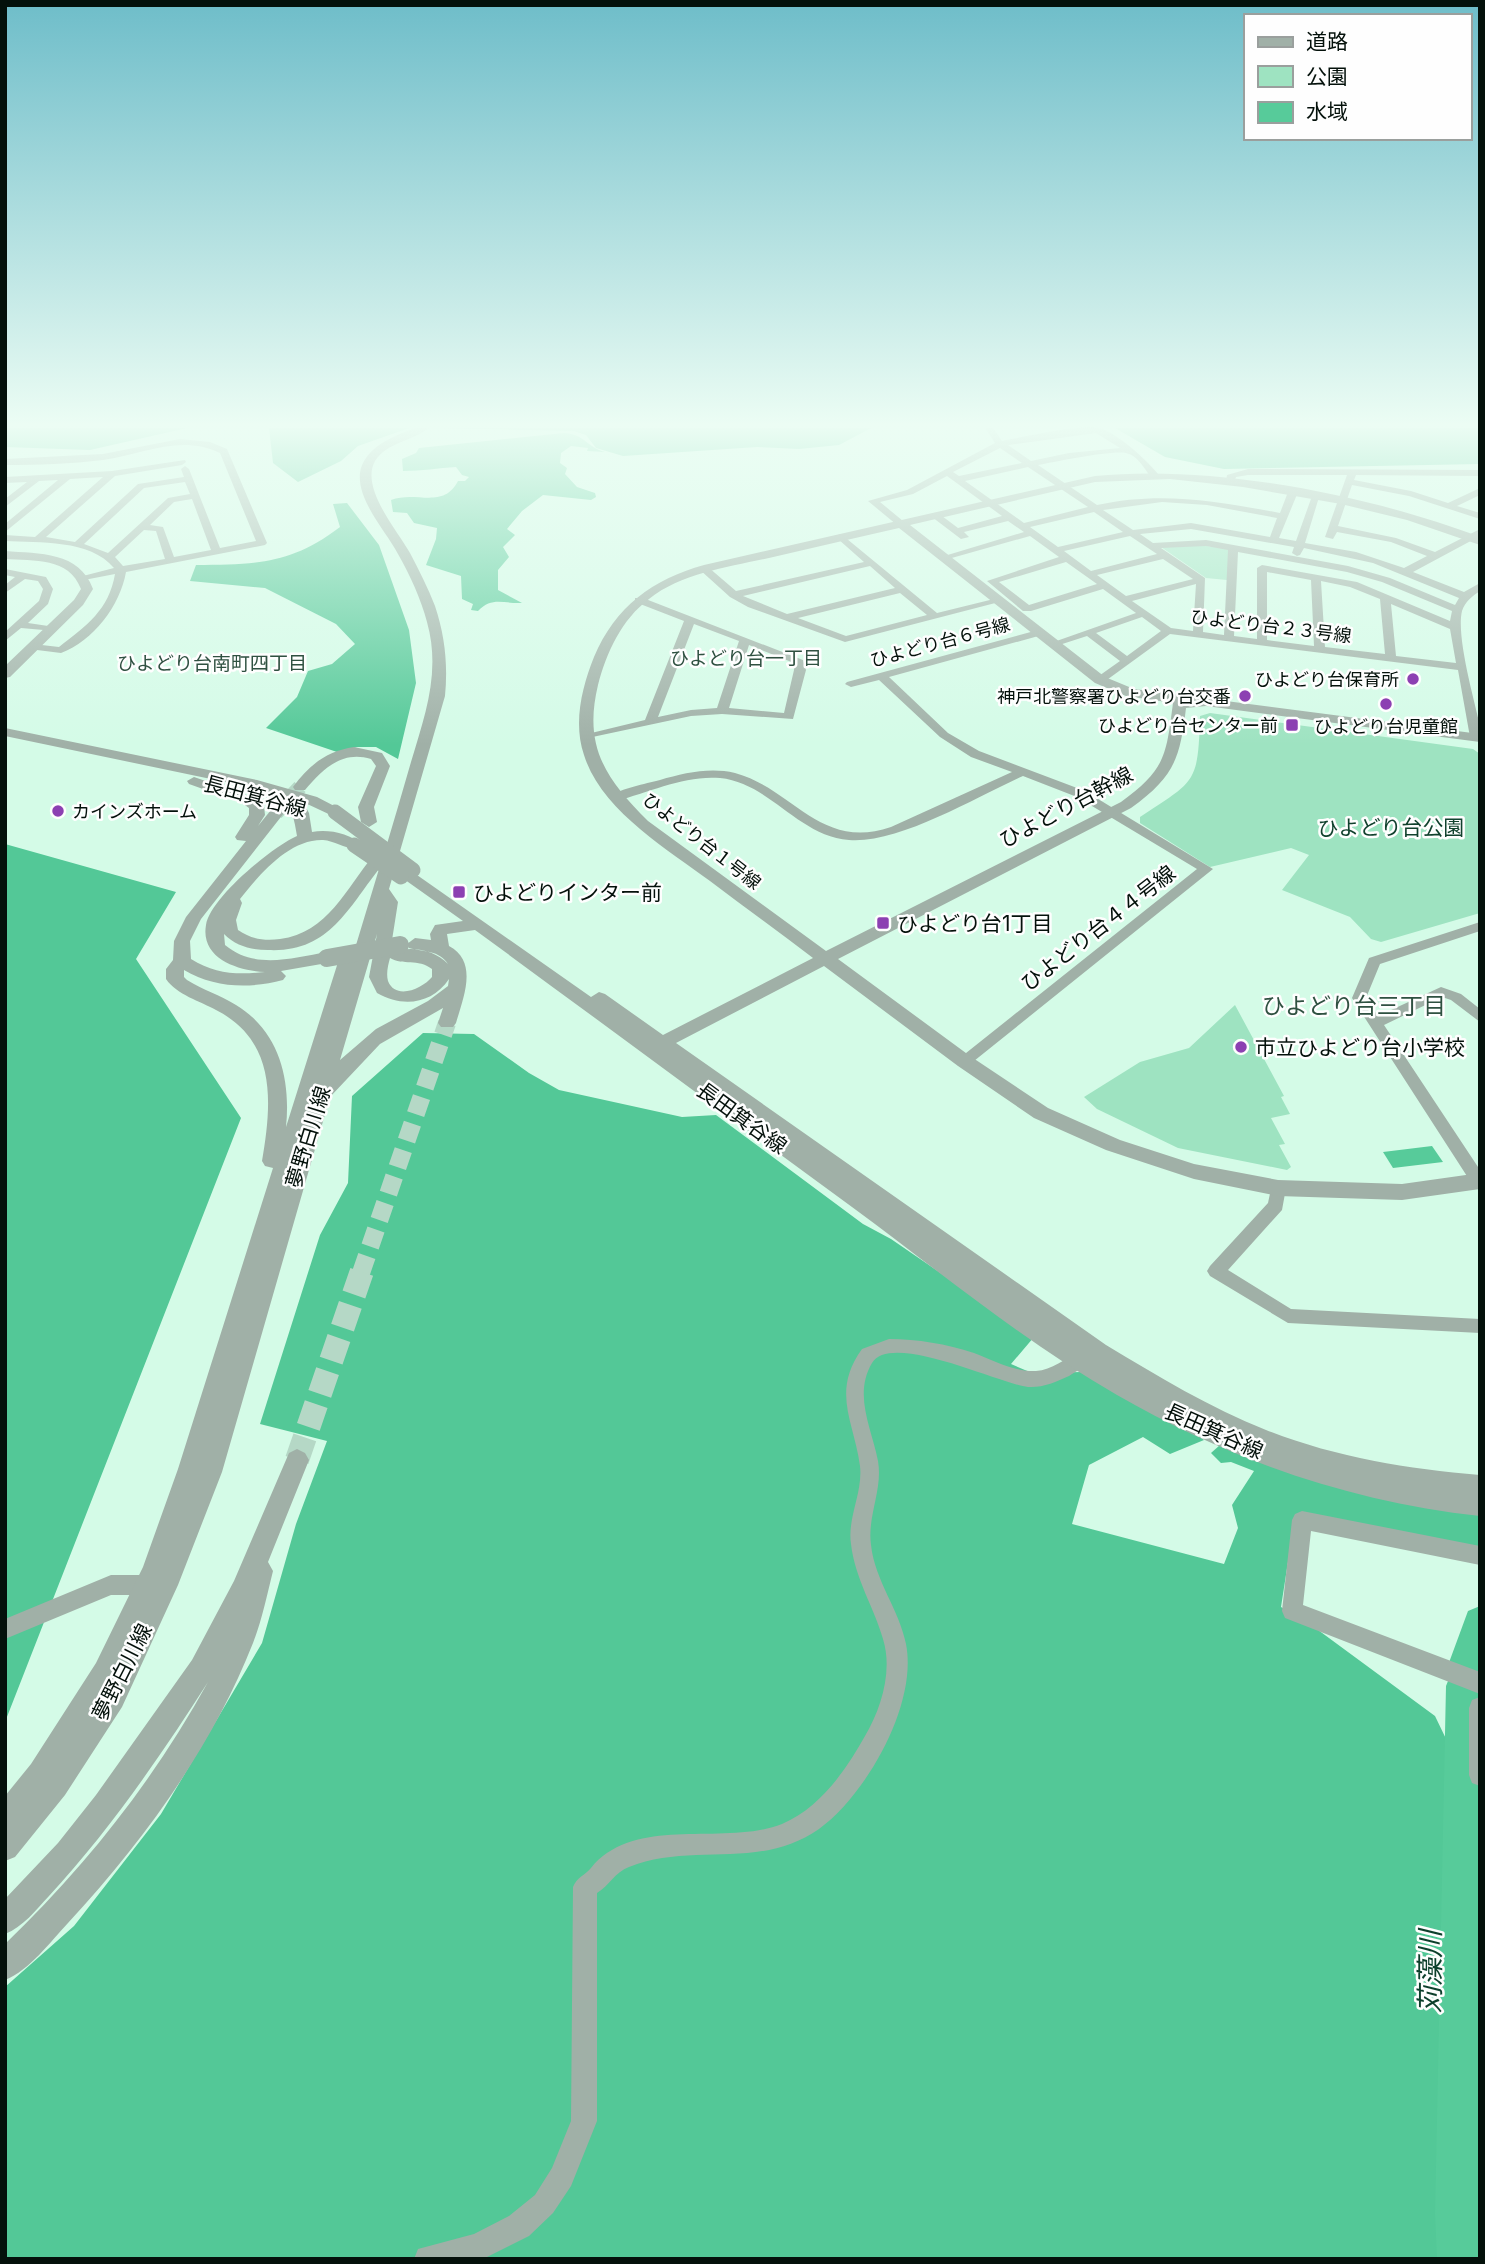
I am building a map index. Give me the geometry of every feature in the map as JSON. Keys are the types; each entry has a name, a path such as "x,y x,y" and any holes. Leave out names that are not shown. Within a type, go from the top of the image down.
{"street":[{"path":"37,540 44,534"},
{"path":"77,545 89,534"},
{"path":"110,557 136,534"},
{"path":"162,534 170,560"},
{"path":"210,534 216,551"},
{"path":"85,577 262,543 258,534"},
{"name":"夢野白川線","path":"5,1818 41,1774 105,1672 148,1586 190,1469 380,858 425,702 429,679 429,652 423,623 414,597 382,534"},
{"name":"夢野白川線","path":"5,1847 55,1785 113,1698 166,1585 210,1472 318,1102 401,877 438,696 441,652 424,594 392,534"},
{"name":"ひよどり台１号線","path":"855,534 704,569 667,582 639,600 619,621 600,659 587,699 587,737 592,756 616,797 643,824 964,1061 1041,1112 1113,1145 1194,1171 1278,1188 1402,1192 1480,1182"},
{"path":"913,534 1100,680 1131,693 1479,740 1455,627 1456,609 1464,596 1480,586"},
{"path":"960,534 979,548"},
{"path":"945,559 1016,534"},
{"name":"ひよどり台２３号線","path":"1034,534 1168,631 1463,667"},
{"path":"1057,550 1125,534"},
{"path":"1134,534 1202,580"},
{"path":"1236,534 1377,561 1464,596"},
{"path":"1273,540 1276,534"},
{"path":"1289,572 1303,534"},
{"path":"1325,550 1331,534"},
{"path":"1361,534 1392,540 1436,556"},
{"path":"841,537 934,616"},
{"path":"1405,572 1477,537"},
{"path":"5,538 77,545 110,557 121,570 120,589 105,614 61,650 33,647"},
{"path":"1153,546 1189,542 1369,574 1456,609"},
{"path":"1229,638 1233,548"},
{"path":"5,555 62,562 76,567 85,577 87,589 5,674"},
{"path":"1090,574 1166,555"},
{"path":"1068,558 992,581 1027,609 1105,585"},
{"path":"734,595 871,563"},
{"path":"1262,642 1262,568 1353,584 1455,627"},
{"path":"704,569 734,595 785,618 845,639 998,601"},
{"path":"5,572 42,579 48,589 44,602 5,638"},
{"path":"5,590 24,574"},
{"path":"1315,578 1320,649"},
{"path":"1126,600 1202,580"},
{"path":"1198,634 1202,580"},
{"path":"785,618 902,589"},
{"path":"1385,597 1391,658"},
{"path":"587,737 651,720 691,713 722,711 789,717 800,670 799,662 639,600"},
{"path":"1053,644 1145,614"},
{"path":"651,720 690,620"},
{"path":"19,625 51,629"},
{"path":"1100,680 1168,631"},
{"path":"1088,632 1127,661"},
{"name":"ひよどり台６号線","path":"851,684 1038,633"},
{"path":"722,711 745,640"},
{"path":"881,676 944,735 975,754 1081,794 1118,814"},
{"name":"ひよどり台幹線","path":"661,1051 830,961 1164,791 1185,760 1187,702"},
{"name":"長田箕谷線","path":"5,734 44,747 171,773 331,815"},
{"name":"長田箕谷線","path":"5,734 257,784 312,800 401,877 661,1051 1098,1352 1167,1393 1231,1426 1290,1448 1363,1468 1447,1484 1480,1486"},
{"path":"300,787 329,758 362,751 377,756 383,766 366,807 369,822 401,877"},
{"path":"616,797 709,774 732,776 751,783 813,827 838,834 869,837 894,831 1023,772"},
{"path":"171,773 247,800 257,809 251,826 213,875 208,897"},
{"path":"257,784 295,800 300,806 305,839"},
{"path":"255,1257 279,1124 279,1097 273,1065 249,1023 175,979 175,970 181,961 180,948 188,928 208,897 276,813"},
{"name":"ひよどり台４４号線","path":"964,1061 1206,869 1118,814"},
{"path":"325,963 259,967 232,960 217,947 213,931 216,919 245,882 281,848 305,839 331,837 354,845 469,926 548,977"},
{"path":"259,868 233,904 227,916 228,925 234,934 248,942 279,947 302,942 324,929 380,858"},
{"path":"398,951 432,959 441,967 442,978 431,990 415,996 396,996 383,989 378,976 390,902 401,877"},
{"name":"長田箕谷線","path":"401,877 479,914 1080,1360 1157,1406 1287,1463 1363,1486 1450,1503 1480,1505"},
{"path":"441,948 438,934 441,929 469,926"},
{"path":"1480,926 1374,961 1359,998 1480,1182"},
{"path":"181,961 204,976 226,980 258,979 325,963 398,951 418,944 441,948 457,960 460,967 459,984 447,1023"},
{"path":"318,1102 357,1053 405,1019 443,1000 454,992 459,984"},
{"path":"1375,1023 1441,992 1455,997 1480,1017"},
{"path":"1278,1188 1276,1205 1216,1271 1288,1316 1480,1326"},
{"path":"428,2259 477,2247 519,2226 544,2204 562,2177 584,2121 585,1887 600,1880 608,1866 636,1853 672,1845 751,1845 785,1836 812,1820 831,1801 849,1782 876,1743 890,1704 897,1665 895,1645 865,1567 860,1538 870,1480 869,1457 857,1418 853,1391 866,1356 879,1348 917,1348 968,1358 1030,1379 1062,1371 1080,1360"},
{"path":"5,1920 59,1866 119,1790 179,1702 222,1632 277,1513 297,1460"},
{"path":"5,1965 48,1926 110,1853 163,1783 205,1713 241,1641 277,1513"},
{"path":"1480,1556 1302,1520 1292,1611 1480,1683"},
{"path":"5,1629 111,1585 148,1586"},
{"path":"1480,1709 1480,1775"}],"green space":[{"path":"1191,544 1230,549 1227,580 1206,578 1161,547"},
{"name":"ひよどり台公園","path":"1210,713 1473,749 1480,754 1480,913 1381,942 1371,939 1350,917 1282,890 1309,855 1291,848 1210,867 1140,823 1140,817 1173,795 1190,778 1198,755 1200,716"},
{"path":"1235,1005 1284,1096 1281,1097 1290,1114 1271,1118 1285,1144 1279,1145 1291,1167 1287,1170 1178,1148 1097,1109 1084,1097 1140,1062 1189,1048"}],"shaded area":[{"path":"331,534 370,534 379,545 409,630 416,683 398,759 376,747 357,747 337,752 266,728 297,697 308,671 332,664 355,644 336,624 265,588 190,581 196,565 272,560 322,540"},
{"path":"5,844 176,892 136,959 241,1118 5,1722"},
{"path":"423,1033 474,1034 529,1073 559,1090 682,1117 716,1115 863,1224 891,1239 1034,1337 1011,1364 1032,1373 1082,1372 1188,1426 1204,1440 1170,1454 1143,1437 1089,1465 1072,1524 1224,1564 1238,1528 1232,1505 1254,1471 1231,1462 1221,1463 1211,1453 1220,1445 1480,1512 1480,1547 1295,1517 1281,1607 1314,1627 1435,1716 1448,1743 1456,1802 1475,2259 5,2259 5,1987 74,1926 161,1814 262,1643 296,1524 327,1441 260,1424 320,1235 348,1183 352,1096"}],"water":[{"path":"436,534 513,534 515,535 503,547 509,557 498,570 498,590 522,603 493,602 478,611 471,610 473,604 462,599 461,576 426,565"},
{"path":"1432,1146 1443,1162 1393,1168 1383,1152"}],"waterway":[{"name":"苅藻川","path":"1465,1668 1480,1623"},
{"name":"苅藻川","path":"1460,2259 1457,2214 1464,1686"}],"tunnel":[{"path":"276,813 300,787"},
{"path":"361,1273 447,1023"},
{"path":"297,1460 362,1271"}],"place":[{"name":"ひよどり台保育所","path":"1413,679"},
{"name":"神戸北警察署ひよどり台交番","path":"1245,696"},
{"name":"ひよどり台児童館","path":"1386,704"},
{"name":"ひよどり台センター前","path":"1292,725"},
{"name":"カインズホーム","path":"58,811"},
{"name":"ひよどりインター前","path":"459,892"},
{"name":"ひよどり台1丁目","path":"883,923"},
{"name":"市立ひよどり台小学校","path":"1241,1047"}],"district":[{"name":"ひよどり台一丁目","path":"746,658"},
{"name":"ひよどり台南町四丁目","path":"212,663"},
{"name":"ひよどり台三丁目","path":"1354,1006"}]}
